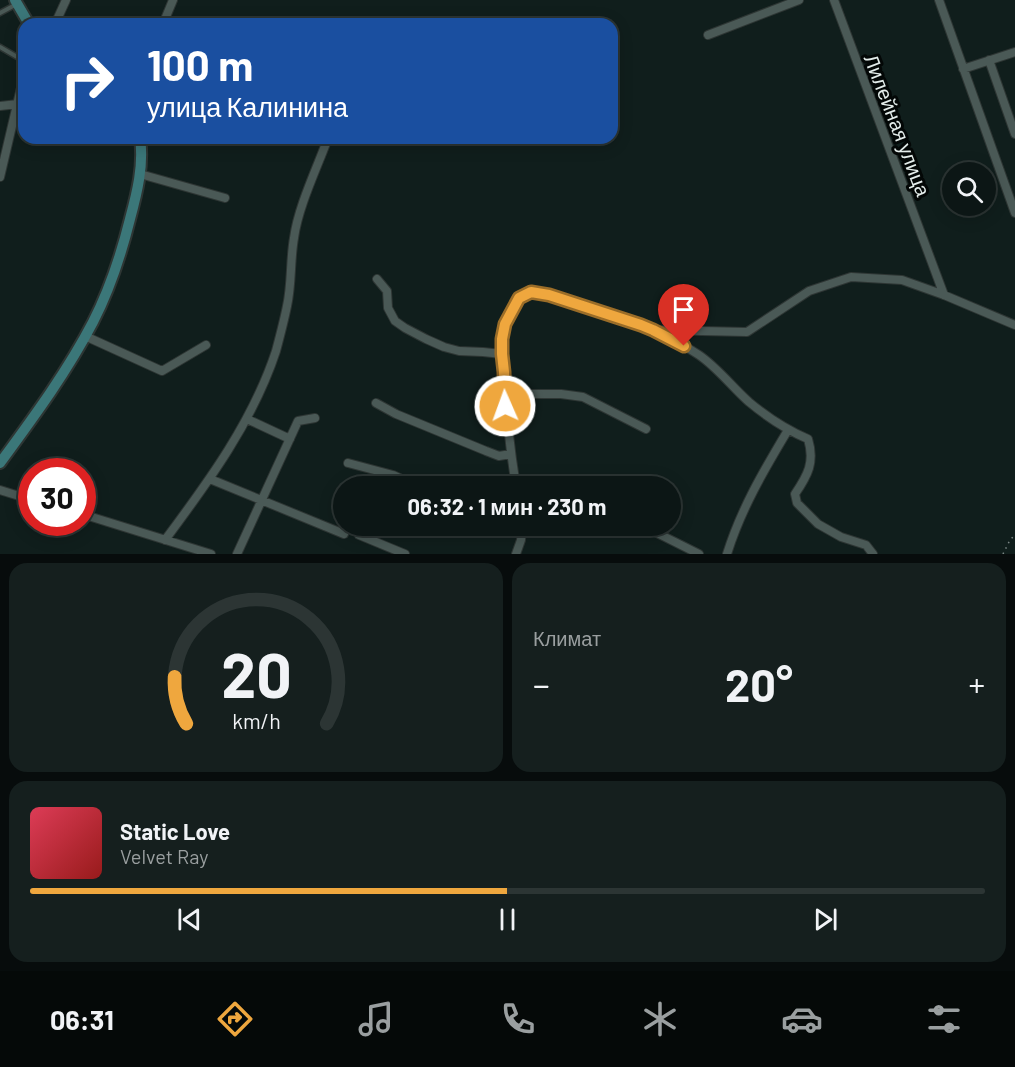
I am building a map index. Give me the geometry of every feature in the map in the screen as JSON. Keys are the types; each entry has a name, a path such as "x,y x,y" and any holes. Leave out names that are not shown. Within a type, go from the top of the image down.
{"main road":[{"path":"16,2 25,18"},
{"path":"0,464 69,364 107,292 119,260 136,198 141,144"}],"street":[{"path":"58,18 66,0"},
{"path":"165,18 172,0"},
{"path":"708,35 799,0"},
{"name":"Лилейная улица","path":"834,0 944,295"},
{"path":"939,0 1015,213"},
{"path":"963,69 1015,52"},
{"path":"989,60 1015,134"},
{"path":"0,106 18,104 0,177"},
{"path":"165,540 210,479 247,419 264,383 276,351 288,305 294,236 326,144"},
{"path":"140,174 225,198"},
{"path":"653,330 747,332 809,291 850,277 903,280 1015,325"},
{"path":"377,279 387,291 388,308 395,321 405,328 444,347 459,351 502,354"},
{"path":"514,476 505,406 502,327 519,298 531,292 549,295 653,330 699,355 749,402 788,430 808,439 812,452 807,475 795,494 796,503 818,524 842,537 866,545 873,554"},
{"path":"85,336 162,372 207,345"},
{"path":"505,406 517,397 528,394 583,397 645,429"},
{"path":"376,403 499,456 511,454"},
{"path":"237,554 298,421 315,418"},
{"path":"247,419 290,439"},
{"path":"726,554 754,486 788,430"},
{"path":"348,463 395,476"},
{"path":"210,479 333,529"},
{"path":"0,490 18,496"},
{"path":"96,518 211,554"},
{"path":"361,536 405,554"},
{"path":"516,554 521,536"},
{"path":"663,536 699,554"}],"lane":[{"path":"0,13 16,2"},
{"path":"0,47 18,58"}],"path":[{"path":"1003,554 1015,535"}],"route":[{"path":"505,406 502,354 505,324 519,298 531,292 549,295 641,325 684,346"}]}
